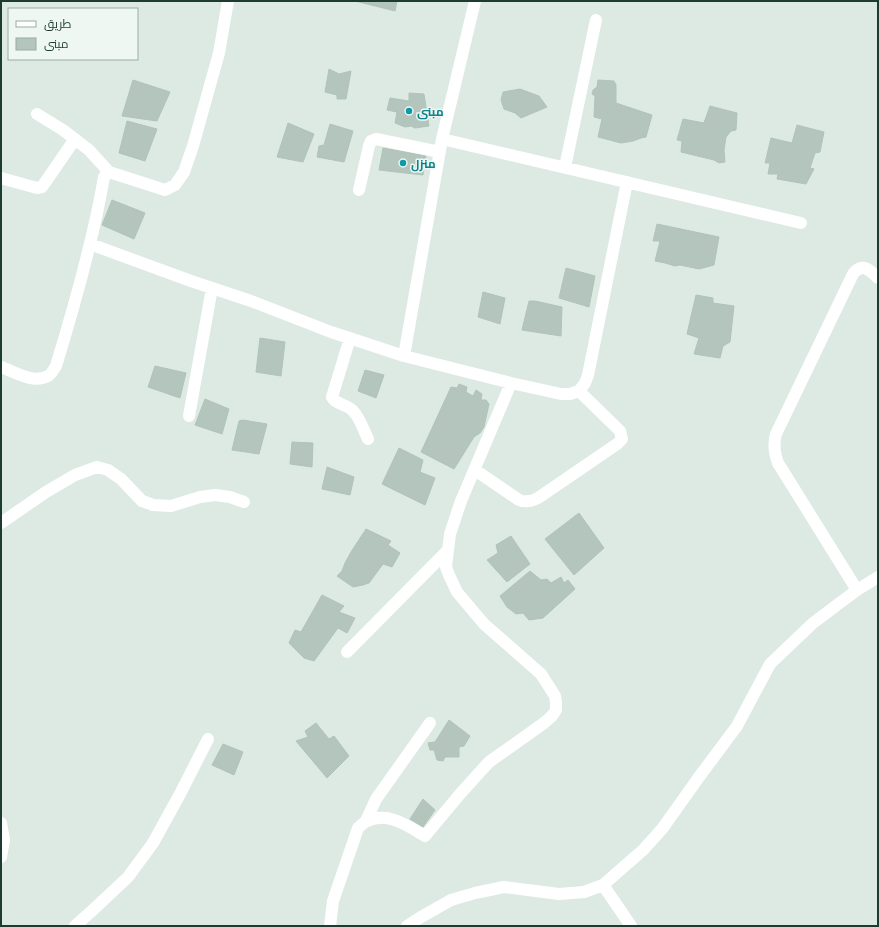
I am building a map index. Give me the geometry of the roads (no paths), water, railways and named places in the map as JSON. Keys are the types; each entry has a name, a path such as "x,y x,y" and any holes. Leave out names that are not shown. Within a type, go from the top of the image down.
{"street":[{"path":"37,114 89,150 109,172 165,190 175,185 184,172 193,146 219,53 228,1"},
{"path":"404,356 442,139 475,1"},
{"path":"564,167 596,20"},
{"path":"1,178 37,188 42,187 75,139"},
{"path":"359,190 371,141 376,139 440,152"},
{"path":"442,139 801,223"},
{"path":"1,367 29,378 38,379 49,376 56,366 90,244 104,177 109,172"},
{"path":"90,244 404,356 511,383 561,394 570,394 579,391 585,384 588,375 627,182"},
{"path":"857,590 778,463 775,456 774,441 853,274 860,268 864,268 868,269 878,278"},
{"path":"189,416 212,288"},
{"path":"350,338 332,397 334,401 352,409 368,439"},
{"path":"366,821 377,818 389,818 403,823 425,836 489,762 544,723 556,710 555,696 541,674 484,624 457,592 448,575 446,567 450,534 455,517 511,383"},
{"path":"475,470 519,500 524,502 530,501 538,498 616,444 622,439 620,430 579,391"},
{"path":"1,522 75,475 97,467 108,470 121,479 142,501 153,505 171,506 200,497 214,495 230,497 244,502"},
{"path":"347,652 448,550"},
{"path":"407,926 451,900 475,893 504,887 559,894 584,892 603,885 642,850 662,829 738,726 770,664 813,623 857,590 878,577"},
{"path":"330,926 333,901 358,828 366,821 376,799 430,723"},
{"path":"75,926 128,877 153,843 208,739"},
{"path":"1,823 4,840 1,856"},
{"path":"603,885 631,926"}],"place":[{"name":"مبنى","path":"409,111"},
{"name":"منزل","path":"403,163"}]}
